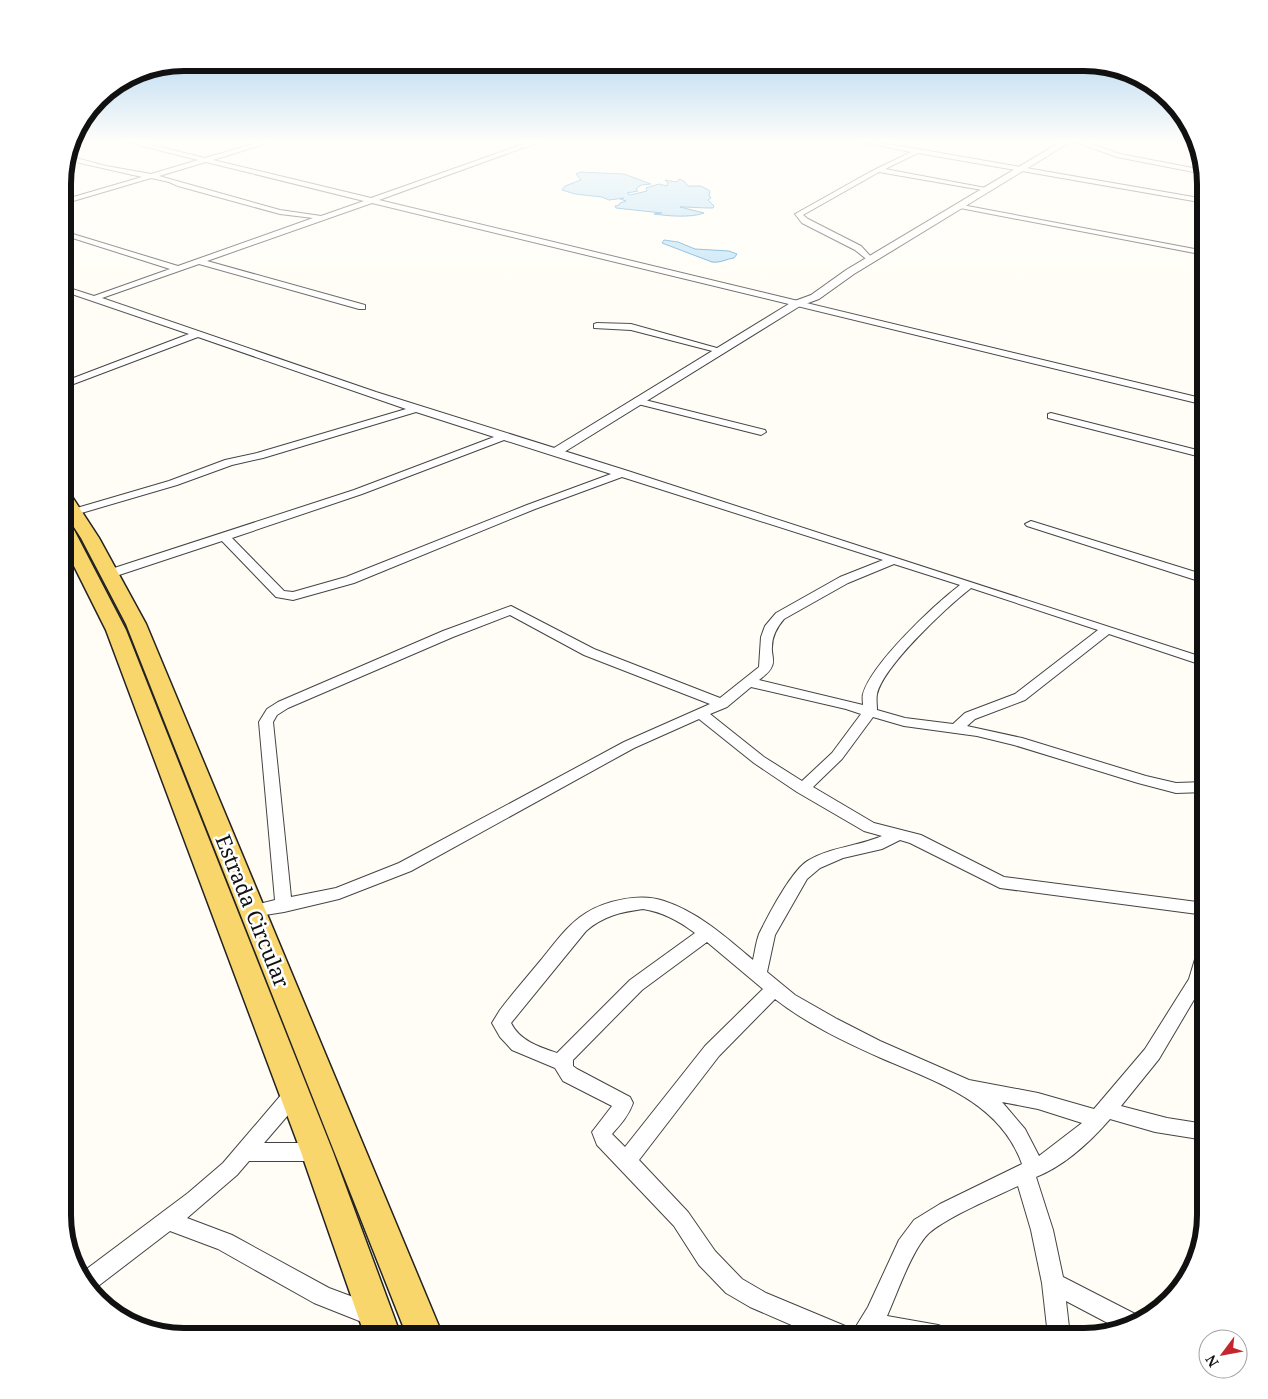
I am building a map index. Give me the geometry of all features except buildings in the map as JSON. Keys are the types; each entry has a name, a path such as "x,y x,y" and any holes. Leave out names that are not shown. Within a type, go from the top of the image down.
{"main road":[{"name":"Estrada Circular","path":"71,517 109,574 136,624 423,1328"},
{"name":"Estrada Circular","path":"71,521 116,630 317,1152 379,1327"}],"street":[{"path":"259,206 310,217 326,217"},
{"path":"95,298 353,206"},
{"path":"388,206 1197,400"},
{"path":"813,206 799,214 805,221 845,239 870,260"},
{"path":"556,451 796,304 816,297 826,288 870,260 962,207 1197,251"},
{"path":"71,235 176,268"},
{"path":"198,261 362,307"},
{"path":"71,290 416,409 556,451 1197,659"},
{"path":"597,326 632,327 720,350"},
{"path":"71,382 198,334"},
{"path":"637,401 761,432"},
{"path":"71,510 173,483 229,462 259,456 416,409"},
{"path":"1051,416 1197,453"},
{"path":"109,574 224,537 448,460 504,436"},
{"path":"224,537 280,594 293,596 350,580 530,507 624,473"},
{"path":"1031,524 1197,576"},
{"path":"253,911 340,893 405,867 629,745 663,728 722,704 758,675 767,664 765,647 767,637 771,626 780,616 844,580 893,560"},
{"path":"802,789 837,756 870,712 870,694 886,665 942,605 969,584"},
{"path":"284,906 266,722 272,712 283,705 448,634 511,610 589,652 722,704"},
{"path":"956,729 970,716 1020,697 1108,629"},
{"path":"749,682 904,722 956,729 1017,741 1143,780 1176,788 1197,787"},
{"path":"701,714 759,760 802,789 869,827 915,839 1000,882 1197,908"},
{"path":"758,974 767,935 801,875 814,864 839,854 876,845 898,835"},
{"path":"823,1328 758,1300 734,1286 707,1258 681,1219 604,1139 602,1132 623,1103 570,1075 562,1063 518,1046 506,1034 501,1023 566,943 590,918 619,908 655,903 666,906 707,933 788,999 821,1019 900,1058 966,1087 993,1106 1007,1119 1028,1151 1029,1171 1053,1283 1058,1328"},
{"path":"562,1063 565,1056 636,985 707,933"},
{"path":"867,1328 907,1247 921,1227 946,1211 1050,1161 1086,1131 1152,1054 1197,980"},
{"path":"626,1161 712,1051 775,988"},
{"path":"966,1087 1007,1093 1166,1127 1197,1131"},
{"path":"92,1279 169,1221 230,1169 294,1094"},
{"path":"246,1152 317,1152"},
{"path":"169,1221 225,1242 379,1327"},
{"path":"1053,1283 1124,1320"}],"water":[{"path":"615,206 714,206 713,208 680,207 704,213 686,216 660,215 654,214 662,213 616,208"},
{"path":"664,240 678,242 695,249 729,251 737,254 734,258 712,262 662,243"}]}
